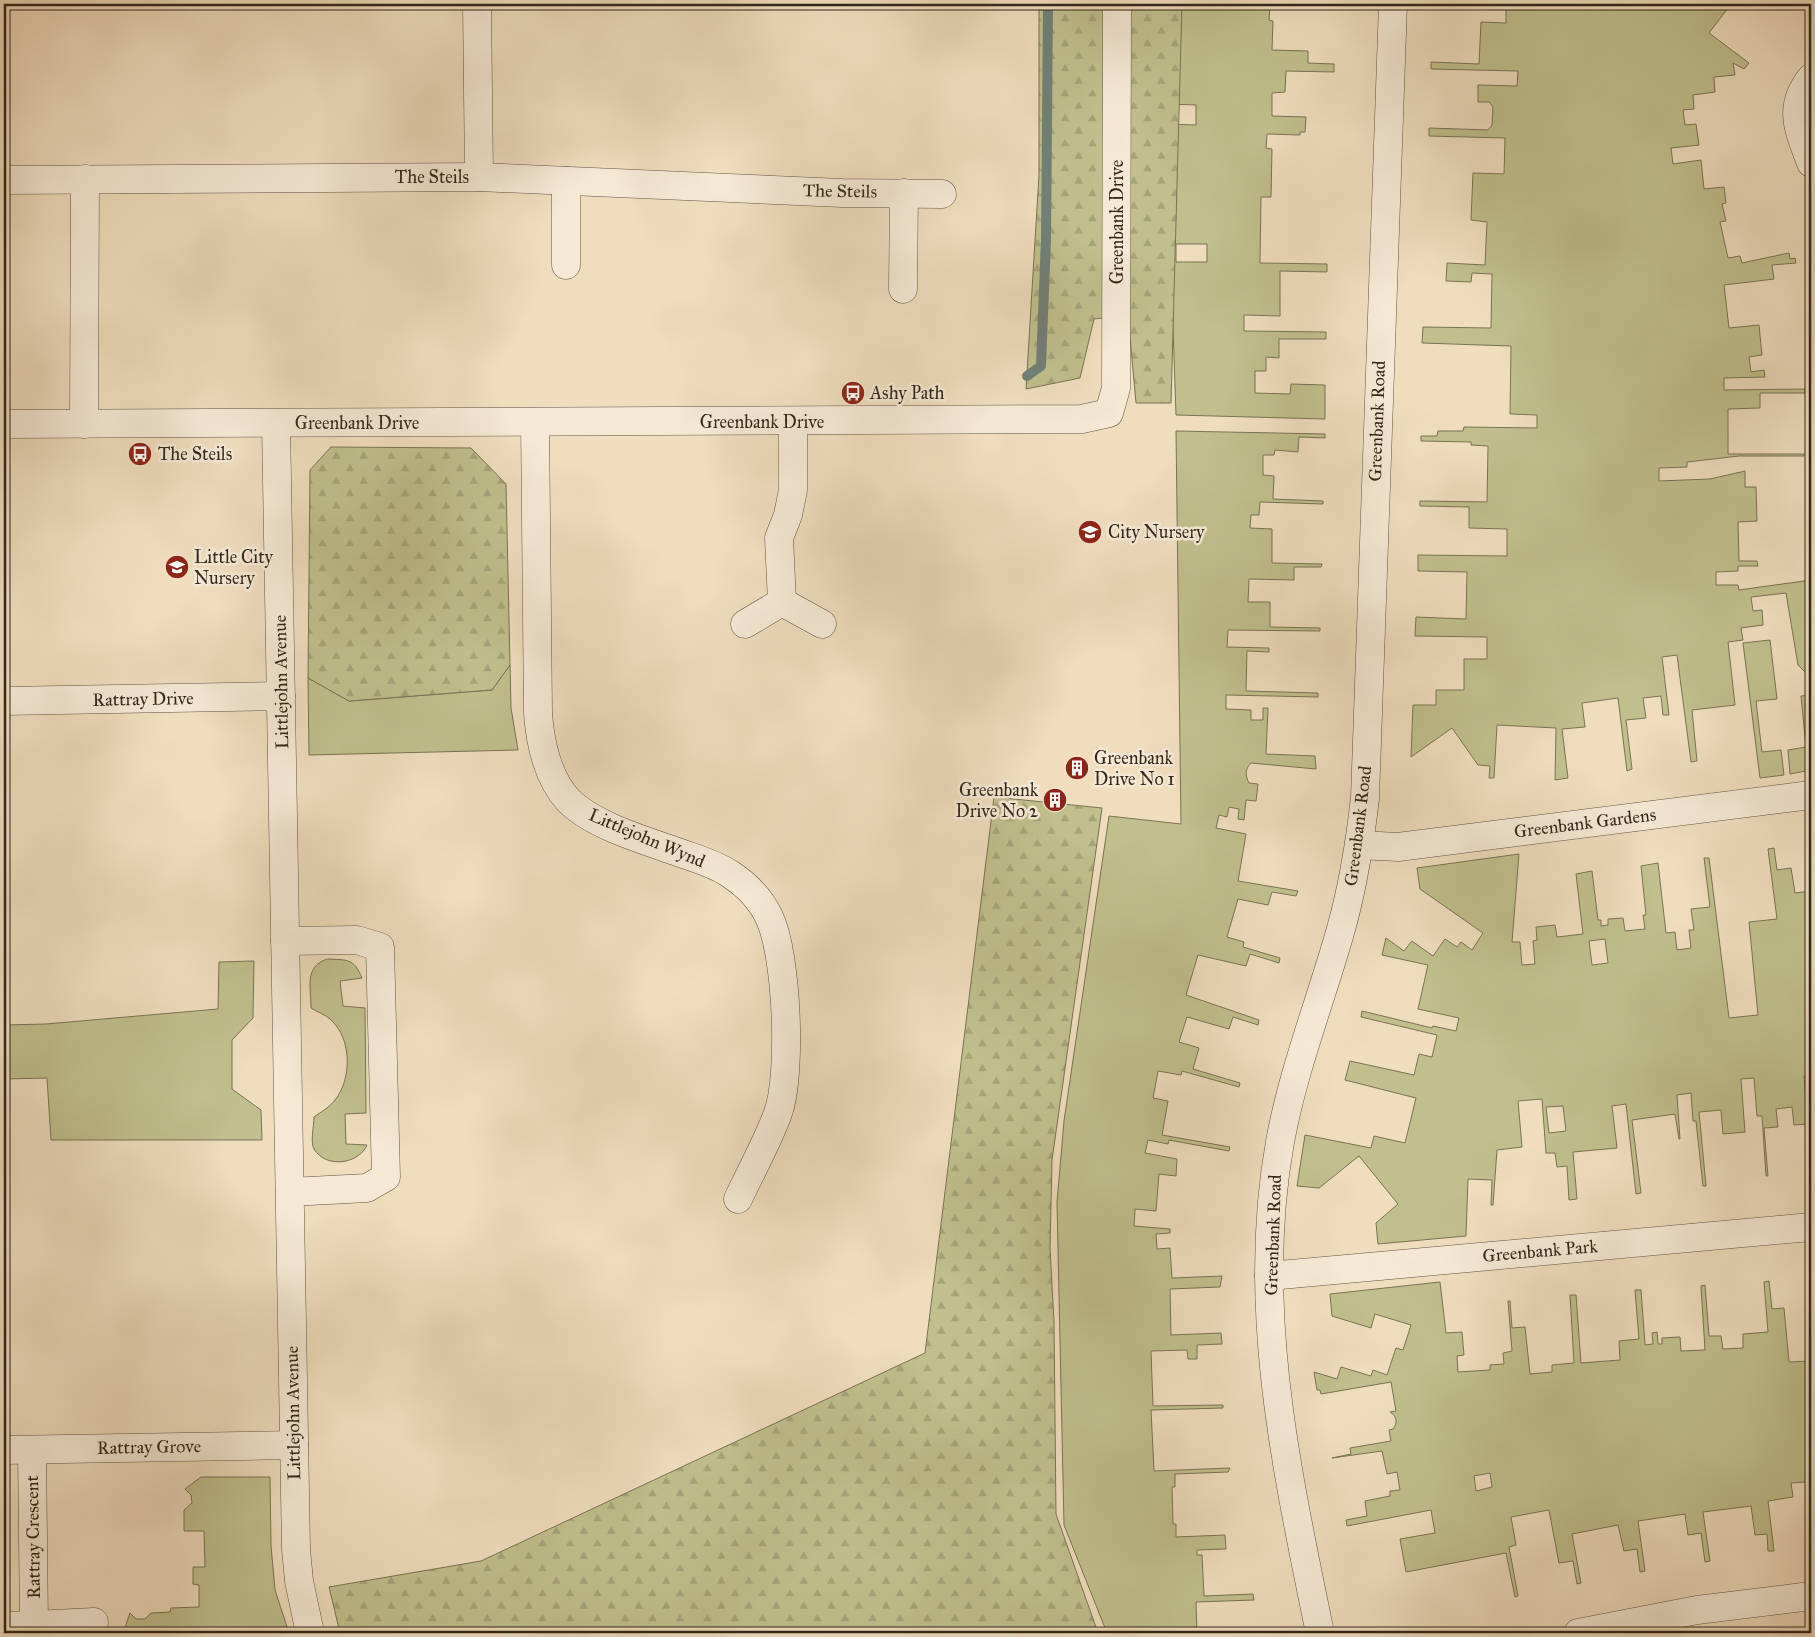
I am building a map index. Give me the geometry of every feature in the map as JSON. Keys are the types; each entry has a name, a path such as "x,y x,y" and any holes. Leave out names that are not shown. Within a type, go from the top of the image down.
{"street":[{"name":"The Steils","path":"477,4 479,177"},
{"name":"Greenbank Drive","path":"4,424 1082,420 1109,413 1116,388 1117,4"},
{"name":"Greenbank Road","path":"1320,1633 1280,1423 1271,1339 1269,1276 1272,1198 1284,1120 1342,927 1359,845 1367,760 1393,4"},
{"path":"1811,78 1798,98 1796,108 1801,135 1811,163"},
{"name":"The Steils","path":"4,180 479,177 842,192 942,194"},
{"path":"84,424 85,179"},
{"path":"566,181 566,265"},
{"path":"903,289 904,192"},
{"name":"Littlejohn Wynd","path":"535,422 538,713 542,743 552,774 569,800 581,810 630,835 707,862 730,874 761,903 770,919 777,941 783,983 785,1084 778,1113 738,1199"},
{"path":"782,602 778,538 788,515 793,490 793,422"},
{"name":"Littlejohn Avenue","path":"276,424 294,1445 299,1581 310,1633"},
{"path":"745,624 782,602"},
{"path":"782,602 822,624"},
{"name":"Rattray Drive","path":"4,701 282,696"},
{"name":"Greenbank Gardens","path":"1359,845 1398,847 1811,795"},
{"path":"285,941 357,940 380,947 386,1177 367,1188 290,1192"},
{"name":"Greenbank Park","path":"1269,1276 1811,1227"},
{"name":"Rattray Grove","path":"4,1450 294,1445"},
{"name":"Rattray Crescent","path":"32,1450 34,1625"},
{"path":"1578,1633 1697,1610 1811,1596"},
{"name":"Rattray Crescent","path":"4,1626 94,1622"}],"green space":[{"path":"1039,4 1182,4 1171,403 1136,403 1128,315 1094,319 1080,378 1026,389 1039,175"},
{"path":"1172,4 1270,4 1269,20 1273,21 1272,50 1308,51 1308,63 1334,64 1334,72 1286,71 1285,92 1272,93 1272,116 1306,117 1305,132 1300,132 1300,135 1267,134 1266,148 1272,149 1271,197 1261,197 1260,263 1327,264 1327,272 1280,271 1280,316 1244,315 1244,331 1326,332 1326,339 1279,339 1279,358 1266,357 1266,371 1255,371 1255,393 1290,394 1291,384 1325,385 1325,419 1176,415 1166,124 1196,125 1196,105 1167,104","holes":["1176,244 1207,244 1207,262 1176,262"]},
{"path":"1465,4 1731,4 1709,33 1749,63 1744,69 1733,63 1735,75 1714,77 1715,92 1693,95 1694,109 1683,110 1685,125 1696,124 1699,145 1671,148 1673,164 1701,160 1704,189 1724,187 1726,203 1722,204 1726,221 1720,222 1728,258 1740,256 1742,263 1789,253 1790,259 1795,258 1796,263 1772,265 1774,279 1724,285 1729,328 1759,325 1762,355 1749,357 1751,372 1764,370 1765,377 1724,378 1724,390 1805,389 1805,393 1760,393 1760,408 1728,409 1728,454 1804,454 1804,456 1739,456 1687,462 1687,467 1659,468 1659,481 1710,479 1745,471 1745,487 1756,487 1757,521 1738,522 1739,561 1757,561 1758,566 1738,566 1738,571 1716,572 1716,585 1738,585 1739,590 1811,580 1811,673 1804,671 1798,665 1786,593 1751,597 1753,611 1762,610 1763,625 1741,628 1743,640 1728,642 1735,705 1692,710 1697,761 1691,762 1677,655 1662,657 1669,715 1663,715 1661,696 1643,698 1646,718 1626,720 1632,769 1627,771 1618,698 1582,703 1585,727 1562,729 1568,778 1555,780 1556,728 1497,725 1494,778 1489,778 1490,766 1478,765 1452,728 1411,757 1413,705 1436,705 1436,690 1464,690 1464,659 1487,659 1487,637 1415,636 1416,617 1466,619 1467,572 1418,571 1418,555 1507,556 1507,529 1469,528 1469,507 1420,506 1420,501 1487,502 1488,446 1471,445 1471,442 1421,441 1421,436 1437,436 1438,431 1463,431 1464,427 1537,428 1537,415 1510,414 1511,346 1422,343 1423,327 1491,328 1492,274 1472,273 1471,282 1446,281 1447,263 1485,265 1487,222 1471,220 1473,173 1504,174 1505,138 1429,136 1429,128 1488,130 1492,125 1493,107 1489,102 1478,102 1478,85 1517,86 1518,71 1431,69 1431,62 1479,64 1481,22 1506,23 1506,6"},
{"path":"1176,431 1325,434 1325,438 1299,437 1298,452 1275,450 1274,455 1263,455 1263,475 1274,476 1273,499 1323,501 1323,504 1260,502 1259,515 1251,515 1250,528 1272,529 1272,563 1322,564 1321,567 1294,567 1294,580 1249,579 1248,602 1270,602 1270,627 1320,628 1320,631 1228,630 1227,647 1269,648 1269,652 1247,651 1246,691 1318,693 1318,697 1226,695 1226,709 1251,710 1251,720 1263,720 1263,708 1268,708 1266,754 1315,756 1316,769 1251,763 1246,775 1249,783 1258,784 1256,801 1246,800 1244,820 1238,819 1239,809 1229,807 1227,817 1219,815 1216,828 1246,834 1238,881 1298,891 1296,896 1272,892 1268,905 1238,899 1227,937 1244,942 1243,947 1280,958 1279,963 1250,954 1246,966 1198,955 1186,995 1259,1020 1258,1025 1233,1017 1229,1029 1187,1017 1179,1042 1199,1048 1193,1069 1240,1083 1239,1087 1182,1071 1181,1075 1158,1071 1153,1098 1168,1101 1162,1135 1230,1147 1229,1151 1169,1140 1168,1144 1148,1140 1145,1153 1177,1159 1176,1176 1159,1174 1156,1211 1135,1209 1134,1226 1170,1229 1170,1233 1156,1234 1157,1249 1170,1248 1172,1278 1222,1276 1220,1287 1170,1289 1171,1335 1221,1333 1222,1344 1197,1345 1197,1359 1188,1359 1187,1350 1151,1351 1153,1406 1223,1405 1223,1408 1151,1410 1154,1471 1230,1468 1228,1472 1175,1474 1175,1487 1172,1487 1173,1524 1176,1524 1176,1537 1225,1535 1226,1549 1197,1550 1197,1555 1202,1555 1204,1596 1253,1594 1254,1600 1196,1602 1197,1633 1107,1633 1064,1525 1057,1202 1064,1121 1109,816 1181,824"},
{"path":"331,447 471,448 506,484 510,665 492,690 349,701 308,678 310,470"},
{"path":"1770,640 1777,699 1756,701 1762,752 1781,750 1784,775 1760,778 1743,643"},
{"path":"510,665 511,708 518,750 309,755 308,678 349,701 492,690"},
{"path":"1811,695 1811,770 1790,774 1788,750 1806,747 1801,696"},
{"path":"994,797 1102,808 1052,1160 1050,1248 1054,1322 1056,1514 1098,1633 340,1633 329,1587 481,1561 925,1353"},
{"path":"1774,848 1777,870 1791,868 1795,893 1811,891 1811,1075 1804,1076 1808,1124 1794,1125 1792,1107 1776,1109 1778,1127 1764,1128 1768,1176 1766,1176 1762,1116 1757,1116 1754,1078 1741,1079 1745,1132 1723,1134 1721,1110 1699,1112 1706,1186 1703,1186 1696,1121 1693,1121 1691,1093 1677,1095 1680,1139 1675,1114 1632,1120 1641,1193 1636,1194 1626,1104 1612,1106 1617,1148 1573,1152 1577,1199 1569,1200 1567,1166 1557,1167 1555,1153 1546,1153 1542,1099 1518,1101 1522,1147 1497,1150 1493,1205 1491,1205 1492,1180 1468,1179 1466,1236 1378,1244 1376,1223 1398,1204 1359,1156 1319,1188 1297,1186 1305,1135 1371,1148 1374,1136 1405,1143 1416,1098 1345,1080 1350,1061 1414,1075 1419,1054 1432,1057 1437,1035 1361,1017 1362,1011 1432,1028 1433,1026 1456,1031 1459,1018 1418,1009 1428,965 1382,955 1386,938 1404,951 1412,941 1433,956 1445,939 1457,947 1461,942 1472,950 1483,933 1420,889 1417,868 1519,854 1512,942 1520,942 1522,965 1535,964 1533,941 1537,940 1536,927 1555,925 1557,937 1583,934 1576,874 1592,871 1598,920 1601,920 1601,926 1608,925 1608,919 1623,918 1625,931 1645,929 1643,915 1646,915 1641,866 1658,863 1666,933 1675,932 1677,950 1691,948 1689,930 1694,930 1691,909 1710,907 1704,858 1709,858 1729,1018 1758,1015 1749,922 1777,919 1768,849","holes":["1605,939 1608,963 1592,965 1589,941","1563,1106 1566,1131 1549,1133 1546,1107"]},
{"path":"327,959 345,960 353,963 362,978 340,981 343,1006 365,1008 366,1113 345,1114 346,1144 367,1145 357,1156 342,1162 334,1162 319,1155 314,1149 312,1142 314,1117 335,1100 341,1091 347,1070 346,1048 338,1028 329,1018 311,1008 310,979 312,972 315,967"},
{"path":"254,961 253,1018 232,1040 232,1089 261,1110 262,1140 51,1140 47,1078 4,1079 4,1025 46,1024 218,1009 219,962"},
{"path":"1769,1281 1772,1309 1784,1308 1789,1362 1811,1361 1811,1495 1810,1485 1804,1482 1791,1483 1793,1497 1768,1501 1774,1551 1768,1551 1767,1534 1755,1535 1751,1506 1703,1512 1710,1561 1705,1562 1701,1533 1688,1535 1685,1514 1638,1521 1645,1571 1640,1572 1637,1549 1624,1551 1618,1525 1572,1534 1581,1583 1577,1584 1573,1561 1559,1563 1549,1510 1511,1517 1516,1545 1509,1547 1518,1596 1515,1597 1506,1553 1406,1572 1400,1539 1435,1533 1431,1510 1347,1526 1346,1520 1367,1516 1365,1501 1390,1496 1390,1491 1400,1490 1397,1472 1387,1474 1382,1451 1332,1458 1351,1454 1350,1448 1391,1441 1389,1430 1395,1427 1396,1422 1390,1412 1396,1411 1391,1382 1321,1394 1320,1390 1317,1390 1314,1372 1337,1379 1341,1367 1371,1376 1373,1370 1387,1375 1396,1348 1403,1350 1411,1325 1375,1314 1371,1328 1332,1316 1330,1294 1440,1282 1446,1333 1462,1332 1464,1355 1457,1356 1458,1372 1490,1370 1490,1365 1504,1364 1503,1353 1512,1351 1508,1301 1510,1301 1512,1328 1525,1327 1530,1374 1552,1372 1552,1365 1574,1363 1570,1295 1576,1295 1581,1363 1620,1360 1619,1341 1639,1339 1635,1290 1641,1290 1645,1345 1653,1344 1652,1333 1657,1332 1658,1344 1662,1344 1662,1338 1680,1337 1681,1351 1705,1350 1701,1286 1705,1285 1709,1336 1721,1336 1723,1349 1743,1348 1743,1334 1768,1332 1764,1282","holes":["1490,1473 1492,1487 1476,1491 1474,1476"]},
{"path":"201,1477 270,1477 271,1546 275,1590 289,1633 123,1633 130,1613 136,1619 145,1619 151,1613 170,1612 171,1608 199,1607 199,1585 193,1584 193,1567 205,1567 204,1531 184,1531 184,1510 192,1503 191,1495 185,1489"}],"waterway":[{"path":"1027,376 1041,366 1046,239 1048,4"}],"place":[{"name":"Ashy Path","path":"853,393"},
{"name":"The Steils","path":"140,454"},
{"name":"City Nursery","path":"1090,532"},
{"name":"Little City Nursery","path":"177,567"},
{"name":"Greenbank Drive No 1","path":"1077,768"},
{"name":"Greenbank Drive No 2","path":"1055,800"}]}
